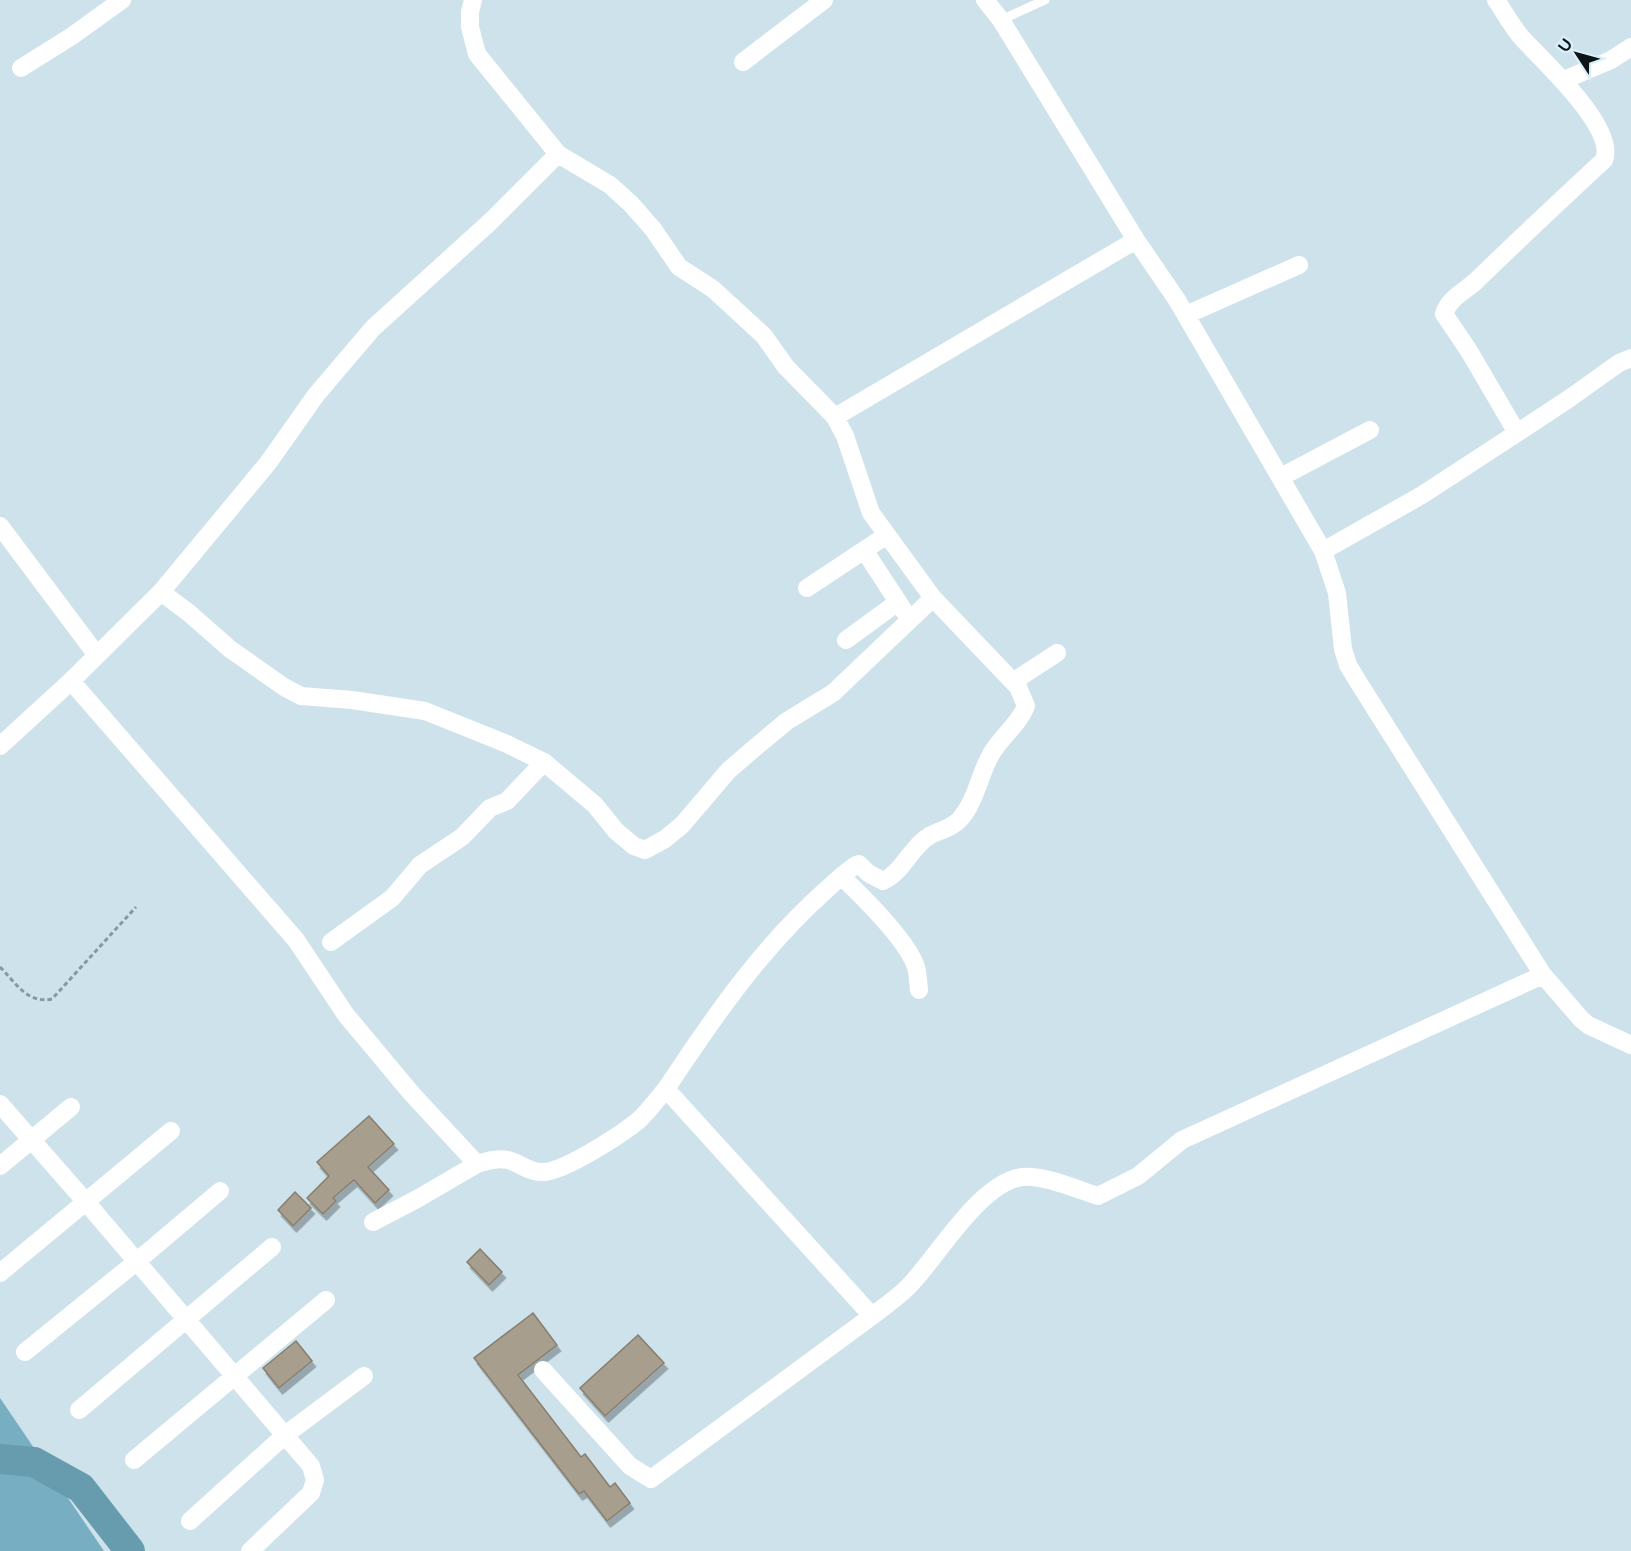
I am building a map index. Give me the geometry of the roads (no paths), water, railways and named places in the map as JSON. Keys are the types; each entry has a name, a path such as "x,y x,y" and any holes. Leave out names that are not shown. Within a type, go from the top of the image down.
{"street":[{"path":"21,68 72,36 122,0"},
{"path":"373,1222 477,1164 496,1158 537,1172 553,1171 621,1133 640,1119 666,1089 752,967 811,903 859,864 883,882 896,874 914,849 929,836 961,819 971,802 992,751 1026,706 1023,695 1014,681 933,598 872,513 849,445 835,417 786,367 764,336 713,289 679,267 653,229 631,204 610,185 558,154 477,54 470,27 473,0"},
{"path":"743,62 824,0"},
{"path":"986,0 1001,20 1136,240 1186,315 1323,551 1336,593 1339,629 1348,665 1543,975 1588,1025 1631,1045"},
{"path":"1496,0 1521,36 1564,80 1599,128 1607,150 1604,160 1473,284 1447,305 1444,314 1469,351 1517,433"},
{"path":"1564,80 1611,60 1631,46"},
{"path":"0,746 71,681 161,592 268,463 316,395 373,328 490,222 558,154"},
{"path":"835,417 1136,240"},
{"path":"1186,315 1299,265"},
{"path":"1323,551 1422,495 1570,398 1618,363 1631,358"},
{"path":"1281,477 1370,430"},
{"path":"0,526 96,654"},
{"path":"807,588 887,535"},
{"path":"846,640 902,608 864,550"},
{"path":"161,592 230,649 284,687 301,696 352,700 424,711 507,744 544,762 595,805 616,831 634,846 645,850 665,839 682,825 728,771 751,751 787,721 833,693 933,598"},
{"path":"1014,681 1057,653"},
{"path":"71,681 296,940 346,1015 412,1094 477,1164"},
{"path":"331,942 392,898 420,865 462,837 490,808 507,801 544,762"},
{"path":"842,876 876,911 911,956 917,972 919,990"},
{"path":"543,1370 630,1466 651,1479 908,1288 970,1211 1001,1185 1022,1177 1047,1180 1098,1196 1138,1176 1182,1140 1543,975"},
{"path":"666,1089 872,1316"},
{"path":"0,1104 32,1138 310,1466 315,1480 311,1493 250,1551"},
{"path":"0,1166 71,1107"},
{"path":"0,1273 171,1131"},
{"path":"25,1352 220,1191"},
{"path":"79,1410 272,1247"},
{"path":"134,1460 326,1300"},
{"path":"190,1521 285,1435 343,1394 364,1376"}],"lane":[{"path":"1001,20 1045,0"}],"waterway":[{"path":"0,1459 34,1462 81,1488 130,1551"}]}
